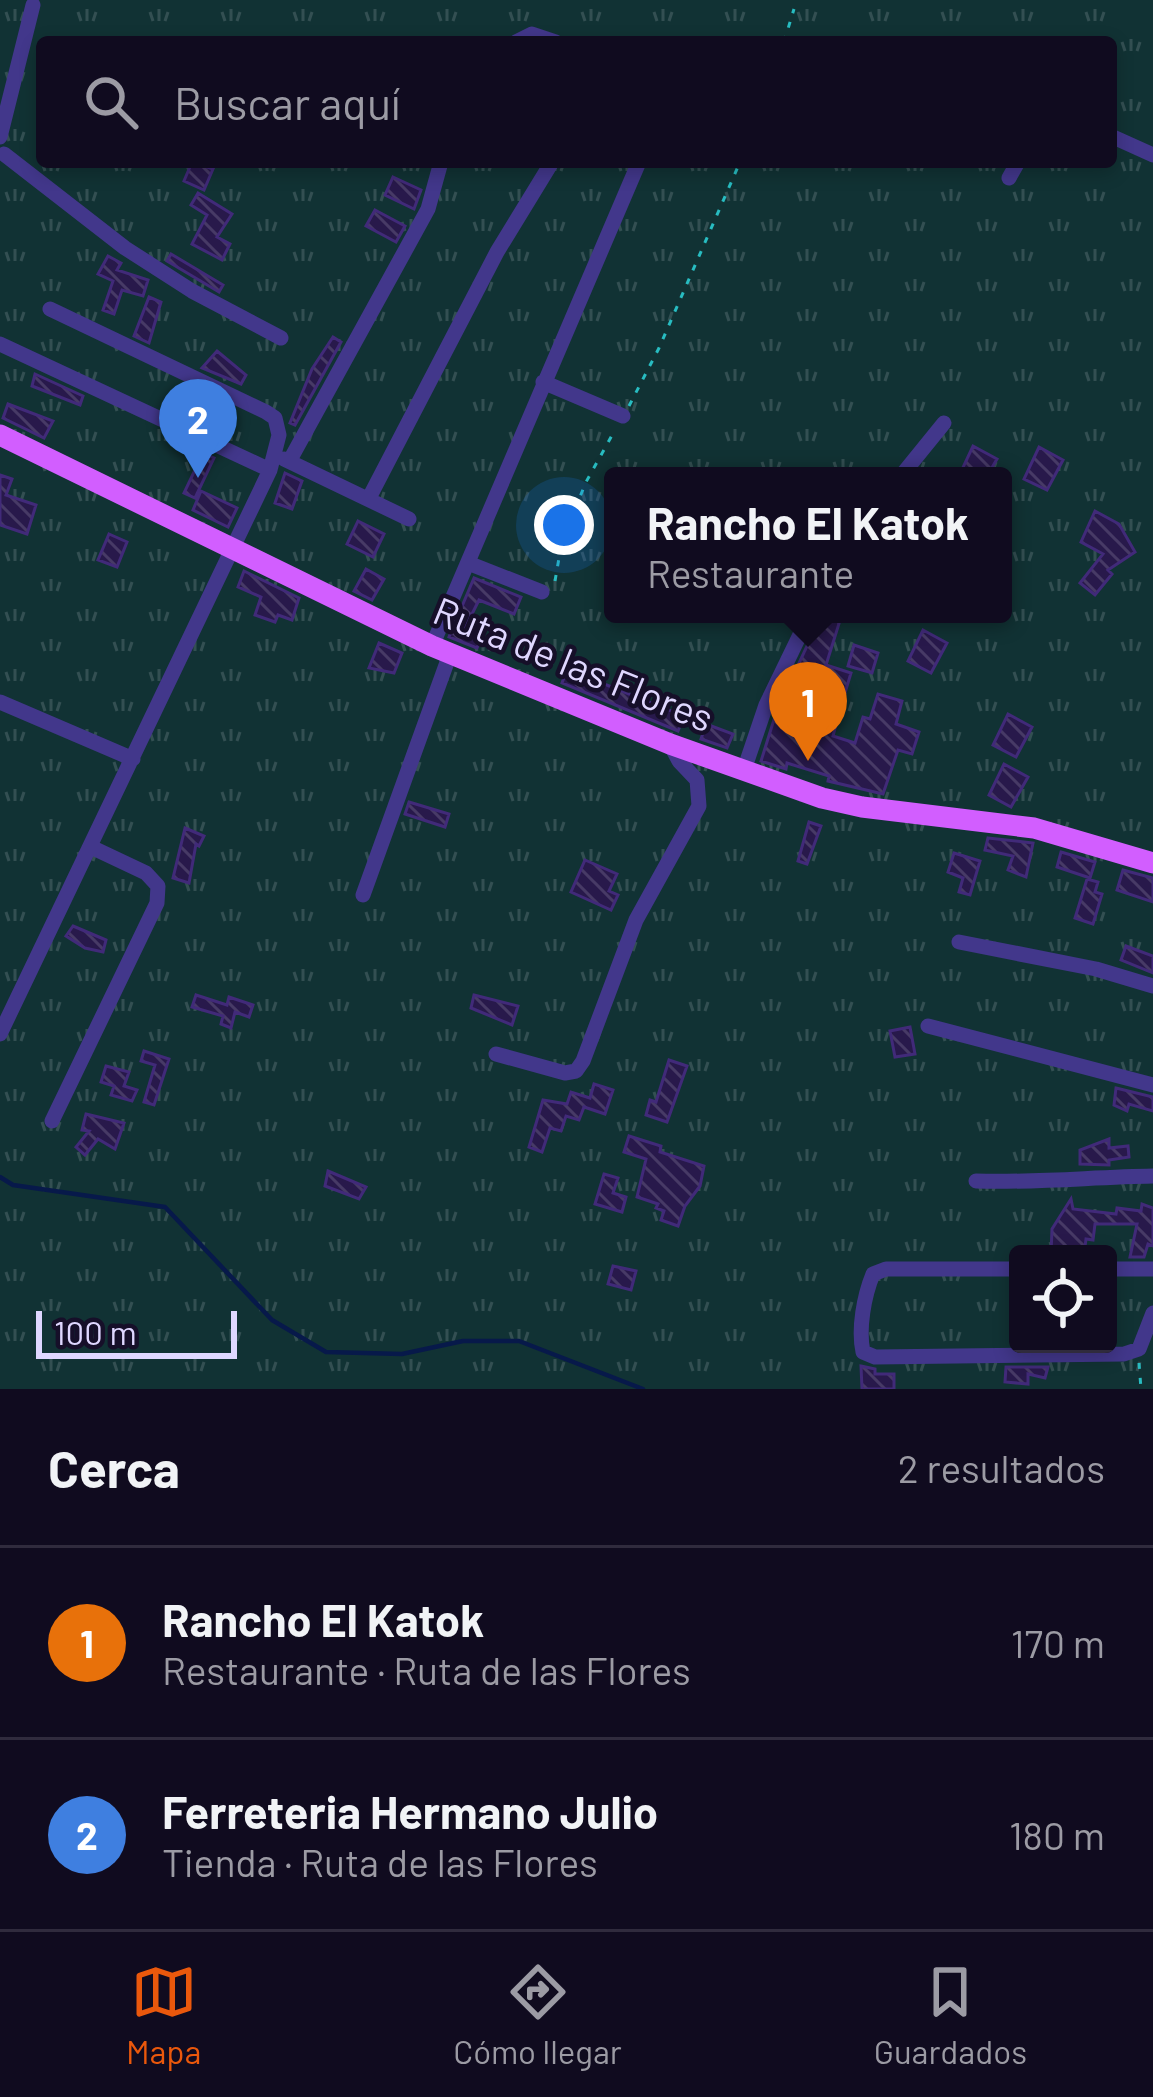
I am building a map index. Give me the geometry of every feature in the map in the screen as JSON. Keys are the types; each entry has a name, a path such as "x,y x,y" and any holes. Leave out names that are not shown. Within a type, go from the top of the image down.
{"main road":[{"name":"Ruta de las Flores","path":"0,435 441,650 670,744 842,802 1034,828 1153,862"}],"street":[{"path":"33,5 1,152 125,248 192,291 281,338"},
{"path":"1117,139 1153,155"},
{"path":"0,1034 278,463 428,208 439,168"},
{"path":"369,498 497,252 548,168"},
{"path":"363,895 468,563 636,168"},
{"path":"1009,178 1015,168"},
{"path":"50,309 266,412 279,426 278,463"},
{"path":"0,344 409,519"},
{"path":"543,382 623,416"},
{"path":"908,467 944,423"},
{"path":"468,563 542,592"},
{"path":"744,770 766,705 806,623"},
{"path":"0,703 134,759"},
{"path":"496,1054 565,1073 576,1071 583,1060 636,920 699,806 697,780 670,744"},
{"path":"52,1120 157,903 158,886 146,873 91,847"},
{"path":"958,942 1096,969 1153,986"},
{"path":"928,1026 1153,1085"},
{"path":"976,1181 1048,1183 1070,1177 1153,1176"},
{"path":"1009,1269 886,1269 873,1274 865,1305 863,1352 875,1357 1124,1354 1138,1349 1153,1313"},
{"path":"1117,1269 1153,1269"}],"path":[{"path":"786,36 794,9"},
{"path":"542,592 556,580 562,541 586,482 658,348 737,168"},
{"path":"1138,1349 1141,1388"}],"green space":[{"path":"0,0 1153,0 1153,1389 0,1389"}],"building":[{"path":"189,168 213,169 204,190 184,181"},
{"path":"393,177 421,190 414,209 385,195"},
{"path":"198,193 232,214 217,237 230,244 222,260 192,244 207,215 191,205"},
{"path":"375,210 405,226 396,242 366,226"},
{"path":"171,254 223,285 219,292 167,261"},
{"path":"108,256 121,263 117,270 148,280 143,296 122,290 114,314 103,310 113,281 98,274"},
{"path":"149,297 161,302 149,343 134,336"},
{"path":"333,337 341,342 295,425 290,423 312,369"},
{"path":"217,351 246,375 241,384 202,368"},
{"path":"35,374 83,396 80,405 32,386"},
{"path":"186,387 210,399 204,411 212,416 206,427 170,410"},
{"path":"8,404 53,421 44,438 3,418"},
{"path":"973,446 997,459 992,467 963,467"},
{"path":"1039,447 1063,460 1047,490 1024,479"},
{"path":"203,453 214,458 195,498 184,493"},
{"path":"285,473 302,481 292,509 275,503"},
{"path":"0,475 12,479 6,495 36,505 27,534 0,525"},
{"path":"201,491 237,508 228,527 193,510"},
{"path":"1095,511 1119,524 1135,552 1108,570 1112,574 1095,595 1080,583 1103,554 1081,542"},
{"path":"358,521 384,534 373,557 347,544"},
{"path":"109,534 127,542 117,567 98,560"},
{"path":"366,569 384,579 372,600 354,591"},
{"path":"244,571 299,598 292,620 278,615 275,622 255,615 261,597 238,587"},
{"path":"474,578 521,597 514,614 479,600 465,628 481,638 477,648 449,637"},
{"path":"818,623 839,623 826,665 851,673 845,693 802,681 796,701 803,703 801,710 837,721 833,736 855,743 863,717 870,719 878,694 902,701 896,724 919,732 912,754 898,750 883,794 828,781 829,776 787,763 786,769 761,761 777,710"},
{"path":"923,630 947,643 931,673 908,661"},
{"path":"379,643 402,653 394,673 369,668"},
{"path":"854,645 878,653 872,673 848,666"},
{"path":"567,669 684,716 678,731 562,683"},
{"path":"1008,714 1032,727 1016,757 993,745"},
{"path":"706,724 733,734 727,748 701,739"},
{"path":"1004,764 1028,777 1011,807 989,795"},
{"path":"409,802 449,814 445,827 405,814"},
{"path":"809,822 821,826 807,864 798,861"},
{"path":"185,828 204,836 196,844 189,883 173,878"},
{"path":"988,838 1033,843 1026,877 1008,870 1013,856 985,850"},
{"path":"1061,852 1095,862 1090,878 1057,867"},
{"path":"954,853 980,861 970,895 959,892 963,878 948,872"},
{"path":"585,860 617,874 609,891 618,895 611,910 571,892"},
{"path":"1123,870 1153,878 1153,902 1117,890"},
{"path":"1087,879 1098,882 1095,892 1102,894 1093,924 1075,918"},
{"path":"73,926 106,940 103,952 66,936"},
{"path":"1126,946 1153,956 1153,973 1121,960"},
{"path":"196,995 227,1005 229,997 253,1005 249,1017 235,1012 231,1028 221,1024 223,1016 192,1007"},
{"path":"474,995 518,1006 512,1025 471,1008"},
{"path":"910,1027 915,1054 895,1057 890,1031"},
{"path":"144,1051 169,1059 154,1105 144,1102 155,1065 141,1061"},
{"path":"669,1060 687,1066 667,1122 646,1115 650,1100 656,1102"},
{"path":"106,1066 129,1072 124,1086 137,1090 132,1101 111,1095 114,1086 101,1082"},
{"path":"594,1084 613,1090 605,1114 584,1107 579,1120 566,1116 561,1131 550,1128 542,1152 529,1147 543,1100 567,1104 571,1092 590,1098"},
{"path":"1116,1088 1153,1097 1153,1111 1129,1104 1127,1111 1114,1105"},
{"path":"86,1114 124,1123 115,1149 98,1139 85,1155 76,1147 89,1131 82,1130"},
{"path":"629,1136 704,1166 700,1186 678,1226 661,1220 664,1211 656,1208 658,1204 637,1197 646,1159 624,1152"},
{"path":"1109,1139 1109,1148 1128,1146 1129,1157 1109,1160 1109,1165 1080,1164 1080,1150"},
{"path":"328,1171 366,1187 359,1199 325,1186"},
{"path":"604,1174 618,1178 613,1193 626,1197 622,1212 595,1204"},
{"path":"1071,1199 1073,1209 1116,1214 1117,1208 1141,1211 1142,1204 1153,1208 1153,1246 1148,1244 1144,1257 1130,1257 1137,1224 1095,1224 1093,1240 1086,1239 1085,1245 1051,1245 1052,1229"},
{"path":"613,1266 636,1271 631,1290 608,1284"},
{"path":"861,1366 875,1369 875,1374 894,1374 894,1389 862,1389"},
{"path":"1006,1367 1048,1367 1045,1378 1028,1374 1028,1384 1005,1382"}],"waterway":[{"path":"0,1177 13,1185 165,1207 272,1320 326,1352 402,1354 463,1341 519,1341 643,1389"}],"place":[{"name":"Ferreteria Hermano Julio","path":"198,478"},
{"name":"Rancho El Katok","path":"808,761"}]}
